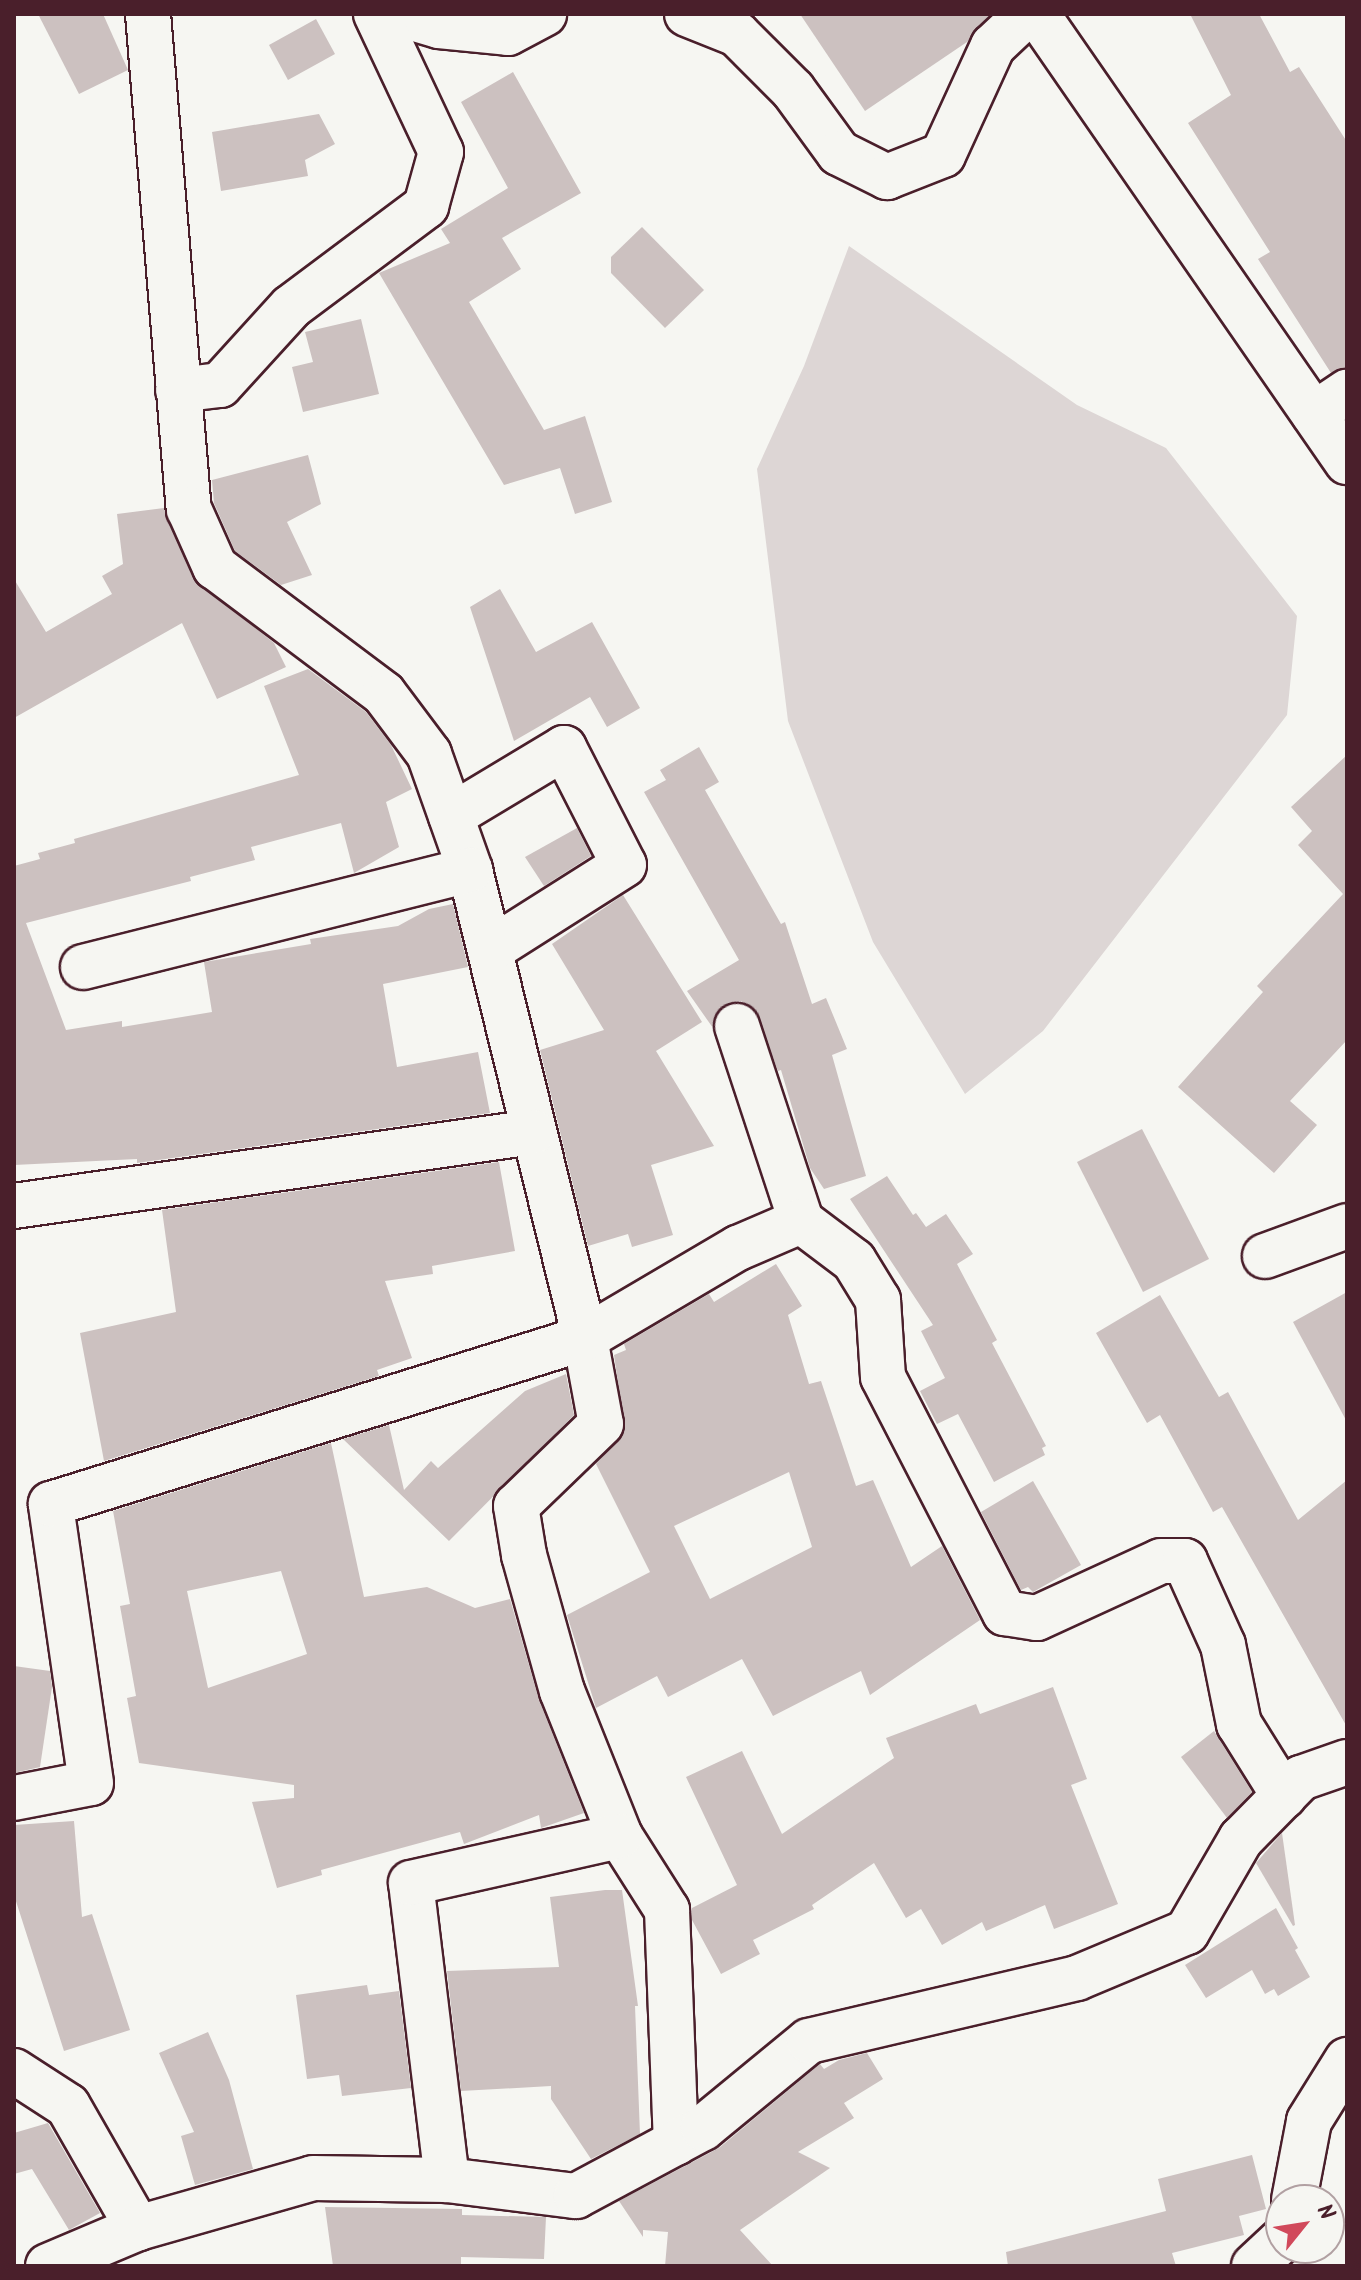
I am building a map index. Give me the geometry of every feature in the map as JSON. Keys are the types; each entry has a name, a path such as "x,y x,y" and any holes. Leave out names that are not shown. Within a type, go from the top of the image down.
{"street":[{"path":"148,14 189,509 215,567 384,694 429,754 470,870 490,950 585,1338 601,1424 516,1506 524,1555 562,1691 620,1836 667,1910 676,2143"},
{"path":"178,390 220,385 291,307 426,206 441,152 376,14"},
{"path":"398,14 439,26 508,33 544,14"},
{"path":"687,14 737,34 793,90 839,153 887,177 943,155 993,46 1027,14"},
{"path":"1037,14 1331,403 1347,462"},
{"path":"451,816 564,748 624,865 490,950"},
{"path":"83,967 470,870"},
{"path":"737,1026 801,1221 854,1261 878,1300 883,1377 1005,1613 1037,1618 1161,1561 1185,1561 1223,1645 1239,1724 1284,1796"},
{"path":"14,1206 533,1132"},
{"path":"14,1798 91,1783 51,1504 585,1338 738,1248 801,1221"},
{"path":"1265,1256 1347,1226"},
{"path":"48,2266 138,2228 313,2178 447,2180 576,2196 703,2128 809,2041 1077,1978 1187,1932 1241,1839 1301,1778 1347,1762"},
{"path":"447,2180 411,1883 620,1836"},
{"path":"1297,2184 1309,2121 1347,2060"},
{"path":"14,2071 68,2106 138,2228"}],"shaded area":[{"path":"849,246 1077,405 1166,448 1297,616 1287,715 1043,1031 965,1094 873,942 788,721 757,469 804,366"}],"building":[{"path":"38,14 103,14 128,70 79,94"},
{"path":"800,14 991,14 967,42 865,111"},
{"path":"1190,14 1259,14 1290,72 1299,67 1347,142 1347,367 1331,373 1258,259 1270,252 1188,123 1231,95"},
{"path":"316,19 335,54 288,80 269,45"},
{"path":"513,72 581,193 502,238 521,269 469,302 544,430 585,416 612,502 575,514 560,468 504,485 379,273 450,243 441,229 508,188 461,102"},
{"path":"319,114 335,144 305,160 308,176 221,191 212,132"},
{"path":"642,227 704,290 665,328 611,273 611,257"},
{"path":"361,319 379,394 303,412 292,367 313,362 305,332"},
{"path":"308,455 321,504 287,522 312,575 281,585 235,551 214,503 212,480"},
{"path":"164,508 193,578 274,643 286,667 217,699 182,623 14,718 14,579 46,632 112,594 102,576 123,564 117,514"},
{"path":"500,589 536,652 592,622 640,708 607,727 590,697 514,741 470,607"},
{"path":"308,669 366,712 391,745 412,789 386,802 399,847 354,873 341,823 251,847 255,860 190,877 191,881 26,923 66,1030 122,1021 122,1027 212,1012 204,962 311,944 310,939 398,926 429,909 453,904 468,967 383,984 397,1067 478,1052 490,1113 137,1163 137,1159 14,1165 14,866 40,859 38,853 75,843 74,839 299,775 264,686"},
{"path":"699,747 719,782 705,790 781,924 785,922 812,1004 826,998 847,1049 832,1055 866,1176 824,1189 810,1168 781,1070 778,1071 754,1008 741,1001 728,1003 718,1010 713,1028 687,991 739,960 644,792 666,780 660,770"},
{"path":"1347,755 1347,1040 1290,1101 1317,1125 1274,1173 1178,1087 1263,992 1257,986 1343,894 1298,845 1312,831 1291,807"},
{"path":"577,828 591,856 544,886 525,857"},
{"path":"623,895 702,1022 656,1051 714,1146 651,1165 673,1235 632,1247 628,1234 588,1246 540,1050 604,1030 552,944"},
{"path":"1142,1129 1209,1259 1143,1292 1077,1162"},
{"path":"499,1162 515,1251 432,1266 433,1274 385,1281 412,1358 377,1370 379,1376 104,1461 80,1333 176,1312 162,1210"},
{"path":"887,1176 913,1215 916,1213 926,1227 946,1214 973,1254 957,1264 997,1340 992,1343 1046,1446 1042,1448 1045,1455 994,1482 958,1414 937,1424 920,1391 945,1378 921,1331 933,1325 850,1199"},
{"path":"776,1264 802,1306 788,1315 809,1384 821,1381 856,1486 873,1480 911,1567 942,1546 980,1620 870,1695 861,1671 773,1716 742,1659 668,1697 657,1676 596,1708 567,1615 650,1572 596,1464 625,1431 614,1355 626,1350 624,1344 709,1294 714,1302","holes":["789,1472 812,1547 710,1599 674,1526"]},
{"path":"1347,1292 1347,1422 1293,1322"},
{"path":"1160,1295 1219,1397 1228,1392 1298,1520 1347,1480 1347,1727 1222,1507 1213,1512 1160,1415 1147,1423 1096,1333"},
{"path":"566,1374 574,1415 449,1541 343,1439 389,1425 404,1490 431,1461 438,1468 525,1391"},
{"path":"331,1443 364,1597 427,1587 475,1608 510,1599 539,1700 584,1813 541,1828 539,1815 464,1844 460,1832 321,1870 322,1875 277,1888 252,1802 294,1798 294,1785 139,1763 127,1698 136,1696 120,1606 130,1604 113,1511","holes":["281,1571 307,1654 208,1688 187,1591"]},
{"path":"1033,1481 1081,1565 1033,1592 1028,1587 1021,1590 981,1512"},
{"path":"14,1666 50,1671 52,1687 40,1767 14,1773"},
{"path":"1053,1687 1087,1779 1071,1785 1118,1904 1054,1929 1045,1905 986,1931 982,1922 942,1945 921,1909 906,1918 874,1863 812,1905 814,1909 753,1940 760,1954 721,1974 692,1920 692,1908 737,1885 686,1777 742,1751 782,1834 894,1758 886,1738 976,1704 980,1714"},
{"path":"1214,1731 1252,1792 1227,1818 1181,1757"},
{"path":"74,1821 82,1917 92,1914 130,2030 64,2051 14,1895 14,1825"},
{"path":"1282,1833 1295,1925 1293,1926 1256,1863"},
{"path":"622,1890 638,2006 635,2006 640,2134 591,2159 551,2099 551,2086 461,2091 447,1971 559,1967 550,1897"},
{"path":"1276,1908 1310,1977 1278,1996 1274,1989 1265,1994 1252,1970 1206,1998 1185,1965"},
{"path":"367,1985 369,1995 399,1991 411,2088 342,2096 339,2075 307,2079 296,1995"},
{"path":"208,2032 229,2080 253,2169 195,2185 181,2136 194,2132 159,2053"},
{"path":"867,2053 883,2079 844,2103 854,2118 798,2152 830,2168 740,2230 773,2266 665,2266 668,2232 643,2230 643,2237 619,2201 719,2148 820,2064 824,2069 839,2060"},
{"path":"48,2123 100,2213 69,2230 32,2169 14,2174 14,2133"},
{"path":"1252,2155 1265,2209 1239,2216 1244,2235 1172,2253 1176,2266 1008,2266 1006,2252 1166,2211 1158,2179"},
{"path":"325,2207 462,2209 462,2215 546,2217 544,2259 461,2257 461,2266 333,2266"}]}
